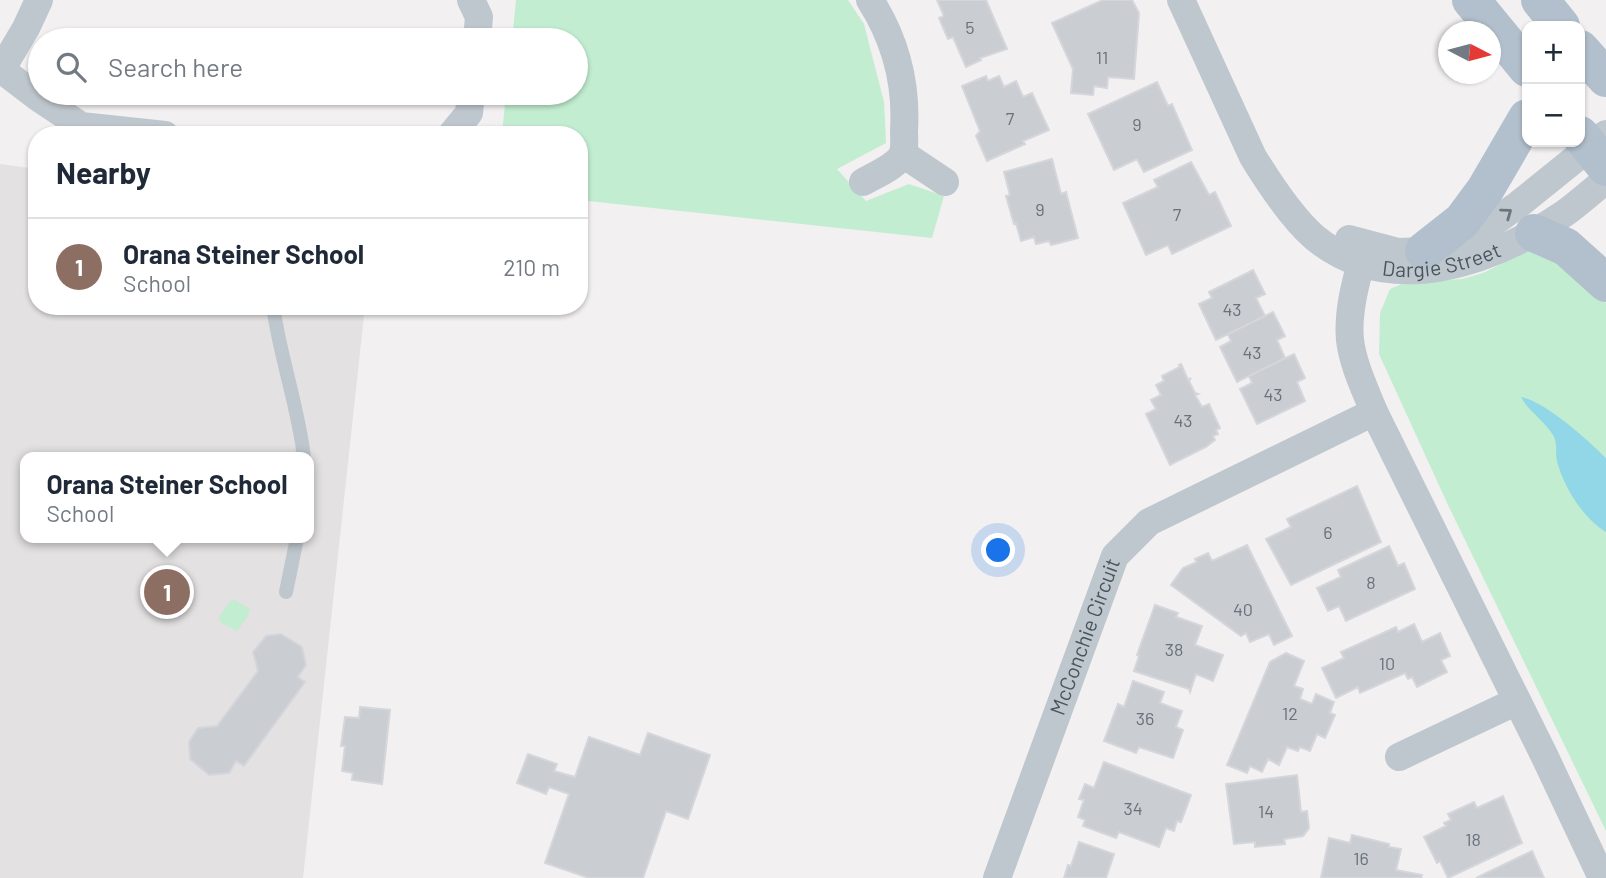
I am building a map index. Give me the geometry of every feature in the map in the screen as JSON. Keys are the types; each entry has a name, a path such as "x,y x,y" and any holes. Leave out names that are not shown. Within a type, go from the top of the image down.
{"main road":[{"path":"1471,0 1522,62"},
{"path":"1540,0 1558,21"},
{"path":"1585,55 1606,78"},
{"path":"1424,251 1462,221 1485,190 1522,127"},
{"path":"1534,233 1566,247 1606,283"}],"street":[{"path":"28,90 1,71 26,28 38,0"},
{"path":"471,0 479,17 478,28"},
{"path":"863,182 893,164 903,154 905,101 898,62 890,34 870,0"},
{"name":"Dargie Street","path":"1181,0 1253,157 1265,177 1296,218 1314,237 1335,251 1363,254 1424,251 1456,245 1482,231 1598,153"},
{"path":"50,105 81,125 89,126"},
{"path":"458,126 469,113 470,105"},
{"name":"Dargie Street","path":"1363,254 1408,272 1434,270 1497,250 1534,233 1567,212 1598,153"},
{"path":"903,154 945,182"},
{"path":"1363,254 1349,322 1353,359 1374,412 1602,878"},
{"name":"McConchie Circuit","path":"997,878 1115,556 1149,522 1374,412"},
{"path":"1399,757 1517,701"}],"lane":[{"path":"274,315 278,342 290,378 300,424 303,452"},
{"path":"286,592 296,543"}],"shaded area":[{"path":"0,164 28,168 28,315 364,315 303,878 0,878"}],"green space":[{"path":"516,0 848,0 864,24 884,102 886,143 837,169 866,201 909,184 944,196 932,238 588,201 588,126 503,126 505,105 588,105 588,28 513,28"},
{"path":"1536,247 1569,270 1606,303 1606,831 1448,505 1379,354 1380,313 1390,289 1406,282 1462,279 1483,273"},
{"path":"235,600 250,609 237,631 220,622 219,617 230,601"}],"water":[{"path":"1521,397 1554,413 1606,458 1606,532 1590,519 1570,492 1556,458 1553,435"}],"building":[{"path":"937,0 986,0 1007,49 980,58 981,60 966,67 953,37 948,39 939,18 944,16"},
{"path":"1103,0 1132,0 1139,13 1134,79 1108,77 1107,88 1094,86 1093,95 1071,93 1073,69 1052,23"},
{"path":"986,76 988,81 999,76 1004,87 1016,81 1023,97 1032,93 1049,130 987,161 976,136 980,131 962,86"},
{"path":"1157,82 1168,106 1172,104 1192,150 1144,172 1137,159 1114,170 1088,114"},
{"path":"1052,159 1061,194 1066,192 1078,238 1051,245 1049,241 1036,244 1034,237 1021,241 1006,196 1010,195 1004,172"},
{"path":"1191,162 1209,195 1215,192 1231,226 1172,254 1168,245 1146,255 1123,203 1158,187 1154,180"},
{"path":"1253,270 1265,294 1256,298 1265,316 1216,340 1199,304 1212,298 1209,292"},
{"path":"1273,312 1285,336 1277,340 1285,358 1237,382 1220,347 1231,341 1228,334"},
{"path":"1294,354 1305,378 1297,382 1305,401 1257,424 1240,389 1252,383 1249,376"},
{"path":"1181,364 1188,380 1191,378 1189,381 1198,394 1195,395 1202,407 1209,404 1220,428 1216,430 1218,434 1213,436 1215,440 1206,447 1170,465 1146,414 1156,409 1151,400 1161,395 1156,385 1164,381 1162,376"},
{"path":"1357,486 1381,542 1291,585 1266,539 1291,527 1287,519"},
{"path":"1247,545 1292,636 1274,645 1269,634 1250,642 1246,633 1241,636 1171,585 1183,568 1197,562 1195,559 1208,553 1212,561"},
{"path":"1389,546 1398,566 1404,563 1415,589 1346,621 1339,606 1328,611 1317,588 1341,577 1338,570"},
{"path":"1155,605 1178,613 1176,617 1202,626 1195,645 1223,655 1213,681 1196,674 1190,692 1189,689 1134,671"},
{"path":"1414,624 1422,642 1440,633 1450,656 1441,660 1447,672 1417,687 1412,677 1408,679 1405,673 1360,693 1358,687 1336,698 1322,668 1344,658 1341,652 1396,627 1398,632"},
{"path":"281,634 302,647 306,665 298,677 305,682 244,766 236,761 229,773 209,775 190,759 189,742 198,728 217,726 258,671 253,652 266,636"},
{"path":"1286,653 1304,661 1294,686 1303,689 1300,699 1312,704 1316,694 1334,702 1330,713 1335,715 1325,738 1317,734 1310,751 1300,747 1298,751 1287,747 1279,765 1268,759 1262,772 1250,766 1247,773 1227,765 1270,662"},
{"path":"1133,681 1164,692 1160,703 1182,711 1176,727 1183,730 1173,758 1139,747 1136,753 1104,741 1118,704 1124,707"},
{"path":"360,707 390,710 382,784 352,780 353,773 342,771 345,746 341,746 345,717 359,718"},
{"path":"648,733 710,755 688,819 666,811 643,878 589,878 545,863 569,794 549,787 546,794 517,783 528,754 557,764 554,771 575,777 589,737 640,755"},
{"path":"1104,762 1191,795 1181,822 1177,821 1174,831 1166,828 1159,847 1119,832 1116,838 1083,826 1085,820 1078,817 1084,800 1079,799 1085,784 1094,788"},
{"path":"1297,775 1301,812 1307,811 1309,828 1303,836 1284,839 1285,844 1255,847 1255,842 1234,844 1226,784"},
{"path":"1503,796 1522,843 1448,878 1424,837 1446,826 1444,823 1451,820 1448,814 1474,802 1477,808"},
{"path":"1352,835 1401,849 1396,870 1422,875 1421,878 1321,878 1329,838 1350,843"},
{"path":"1079,842 1114,854 1106,878 1064,878"},
{"path":"1532,851 1544,878 1476,878"}],"place":[{"name":"Orana Steiner School","path":"167,592"}]}
